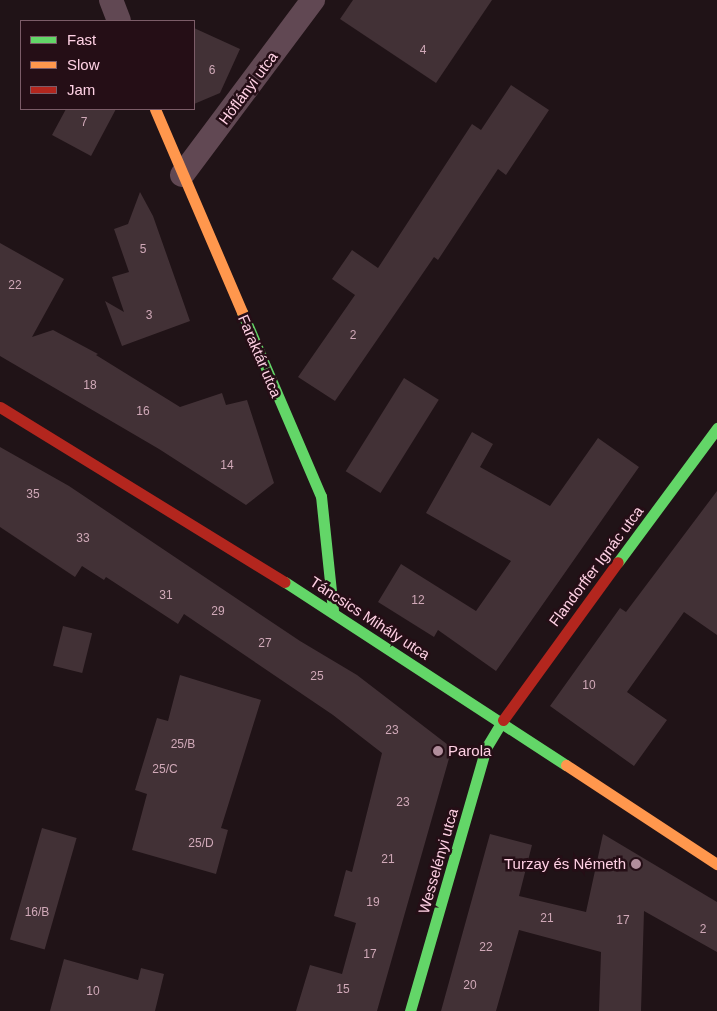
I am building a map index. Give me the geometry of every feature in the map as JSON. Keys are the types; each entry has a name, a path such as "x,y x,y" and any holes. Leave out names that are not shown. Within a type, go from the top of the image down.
{"street":[{"path":"111,0 119,20"},
{"name":"Höflányi utca","path":"182,175 313,0"},
{"name":"Faraktár utca","path":"155,110 321,496 333,611"},
{"name":"Táncsics Mihály utca","path":"0,407 333,611 717,864"},
{"name":"Flandorffer Ignác utca","path":"501,723 717,428"},
{"name":"Wesselényi utca","path":"410,1011 486,748 501,723"}],"building":[{"path":"353,0 492,0 436,83 340,19"},
{"path":"195,28 240,49 220,93 195,104"},
{"path":"511,85 549,110 506,175 498,169 438,260 434,257 335,401 298,377 355,295 332,279 352,250 378,268 472,124 481,130"},
{"path":"65,110 115,110 91,156 52,135"},
{"path":"140,192 153,216 190,321 122,346 105,301 124,312 112,277 129,272 114,229 128,224"},
{"path":"0,243 64,279 32,337 53,330 98,354 96,355 180,407 222,393 226,405 247,400 274,483 246,505 159,449 0,356"},
{"path":"404,378 439,400 380,493 346,471"},
{"path":"472,432 493,444 480,467 550,506 598,438 639,467 496,671 438,630 434,637 378,602 401,564 476,611 511,561 426,513"},
{"path":"0,447 69,486 300,641 357,675 452,748 377,1011 296,1011 310,965 342,974 356,923 334,916 346,870 352,872 382,753 333,715 184,614 178,624 106,577 104,580 82,566 75,577 0,527"},
{"path":"717,491 717,635 684,612 627,692 667,720 634,766 550,706 620,608 626,612"},
{"path":"63,626 92,633 82,673 53,666"},
{"path":"180,675 261,700 221,828 228,830 216,874 132,850 147,794 135,790 157,718 168,721"},
{"path":"42,828 77,838 45,949 10,940"},
{"path":"490,834 532,845 519,896 586,912 603,834 717,902 717,952 644,911 641,1011 599,1011 601,952 519,930 496,1011 441,1011"},
{"path":"64,959 138,980 141,968 164,974 155,1011 50,1011"}],"traffic: fast":[{"path":"242,312 321,496 333,611"},
{"path":"618,562 717,428"},
{"path":"285,582 566,765"},
{"path":"410,1011 486,748 503,720"}],"traffic: slow":[{"path":"155,110 242,312"},
{"path":"566,765 717,864"}],"traffic: jam":[{"path":"0,407 285,582"},
{"path":"503,720 618,562"}],"place":[{"name":"Parola","path":"438,751"},
{"name":"Turzay és Németh","path":"636,864"}]}
